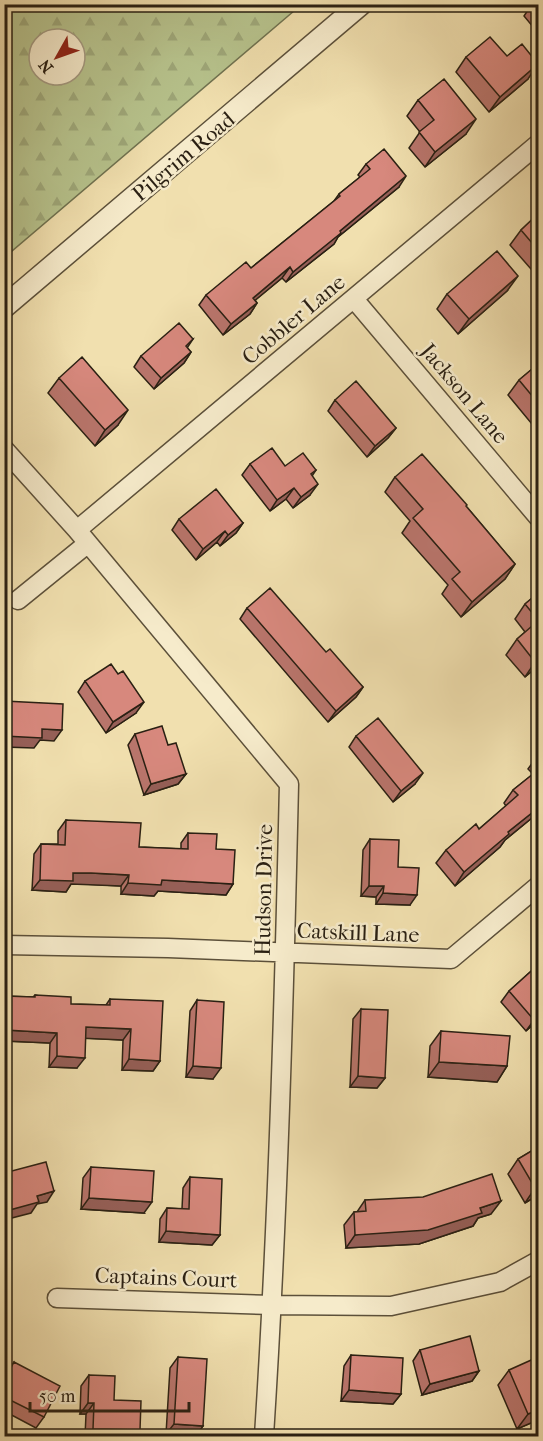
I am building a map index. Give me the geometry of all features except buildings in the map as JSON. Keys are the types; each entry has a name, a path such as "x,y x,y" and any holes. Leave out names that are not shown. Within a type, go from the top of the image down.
{"street":[{"name":"Pilgrim Road","path":"4,307 361,4"},
{"name":"Cobbler Lane","path":"18,600 82,537 354,299 538,144"},
{"name":"Jackson Lane","path":"354,299 538,518"},
{"name":"Hudson Drive","path":"4,449 82,537 289,784 273,1305 264,1437"},
{"name":"Catskill Lane","path":"4,945 168,948 451,959 538,886"},
{"name":"Captains Court","path":"57,1298 273,1305 391,1306 500,1282 538,1261"}],"green space":[{"path":"5,4 301,5 5,257"}]}
